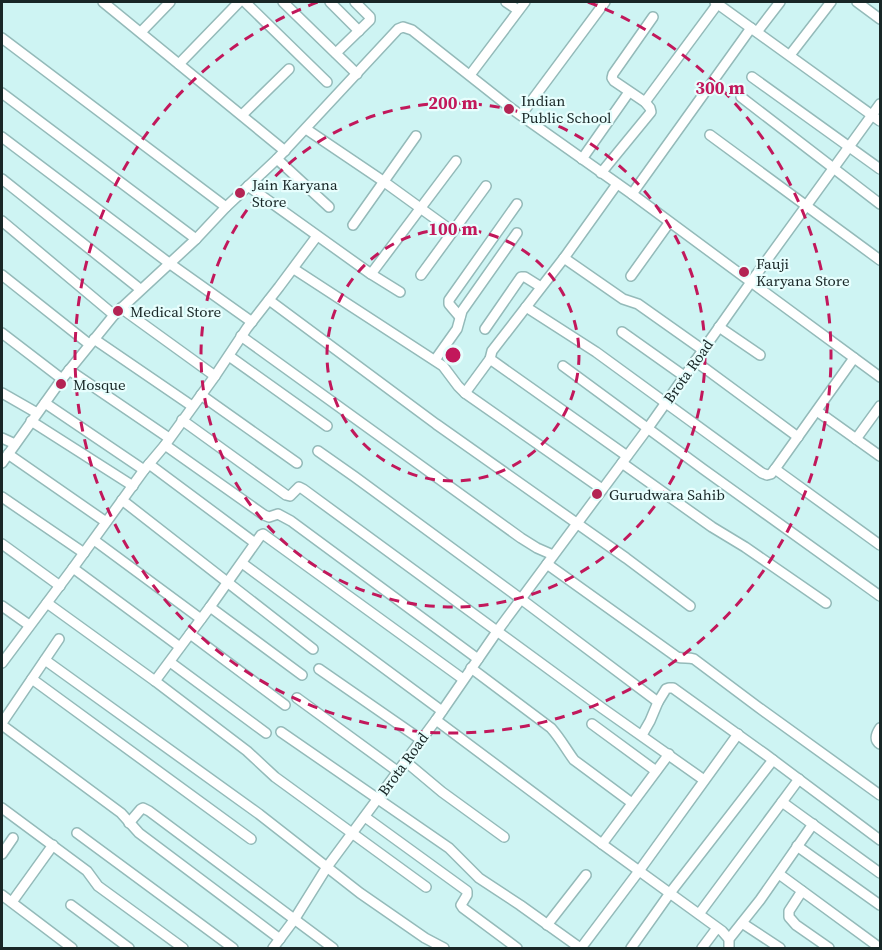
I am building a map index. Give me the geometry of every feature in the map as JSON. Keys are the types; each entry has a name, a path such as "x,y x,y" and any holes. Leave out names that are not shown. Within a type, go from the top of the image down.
{"street":[{"path":"104,2 285,151"},
{"path":"141,32 170,2"},
{"path":"179,64 239,2"},
{"path":"245,2 327,82"},
{"path":"283,2 357,74"},
{"path":"330,2 360,31"},
{"path":"336,52 370,20 370,17 355,2"},
{"path":"506,2 518,10"},
{"path":"470,75 525,2"},
{"path":"521,115 605,2"},
{"path":"645,102 717,2 876,118"},
{"path":"632,194 754,30 780,2"},
{"path":"790,56 831,2"},
{"path":"857,2 880,19"},
{"path":"602,173 651,112 645,102 613,79 613,74 653,17"},
{"path":"2,463 62,379 118,311 196,239 277,159 398,29 403,27 412,30 521,115 880,377"},
{"path":"2,38 226,207"},
{"path":"242,115 289,69"},
{"path":"752,77 880,169"},
{"path":"582,159 630,92"},
{"path":"2,93 196,239"},
{"path":"741,97 880,204"},
{"name":"Brota Road","path":"273,948 294,920 327,867 436,720 576,523 625,460 833,168 876,118 880,104"},
{"path":"306,129 452,231"},
{"path":"710,135 880,261"},
{"path":"353,225 416,136"},
{"path":"2,137 169,263 252,322"},
{"path":"277,159 329,207"},
{"path":"371,274 456,161"},
{"path":"2,179 140,289"},
{"path":"465,393 490,359 492,351 564,258 617,184"},
{"path":"248,186 371,274 400,292"},
{"path":"421,275 486,186"},
{"path":"460,317 449,304 449,300 517,204"},
{"path":"2,221 118,311 215,376"},
{"path":"631,276 669,223"},
{"path":"435,360 457,329 462,311 517,232"},
{"path":"2,660 60,586 317,236"},
{"path":"564,258 623,298 638,304 703,350"},
{"path":"294,268 435,360 443,366 465,393 602,489"},
{"path":"2,275 92,341 192,406"},
{"path":"485,329 521,277 541,287"},
{"path":"269,300 436,424 690,606"},
{"path":"526,307 596,352 767,476 775,469 854,358"},
{"path":"719,327 760,355"},
{"path":"622,332 684,376"},
{"path":"2,333 62,379"},
{"path":"242,336 521,538 553,555"},
{"path":"229,356 327,426"},
{"path":"490,359 712,526 826,603"},
{"path":"695,361 798,437"},
{"path":"563,366 880,596"},
{"path":"69,370 167,441 264,516 278,514 291,521 478,660"},
{"path":"2,393 133,486"},
{"path":"201,395 297,463"},
{"path":"45,403 147,467 255,543"},
{"path":"856,439 880,406"},
{"path":"817,411 880,456"},
{"path":"182,420 286,495 290,495 298,487 303,489 704,780"},
{"path":"2,438 15,444"},
{"path":"318,451 658,702"},
{"path":"8,454 106,522"},
{"path":"775,469 879,541"},
{"path":"2,496 84,553"},
{"path":"122,500 313,649"},
{"path":"155,681 255,543 264,535 463,679"},
{"path":"94,540 201,619"},
{"path":"2,544 60,586"},
{"path":"242,563 442,711"},
{"path":"547,564 677,657 694,659 880,795"},
{"path":"73,568 180,647"},
{"path":"47,603 155,681 247,752 275,777 426,887"},
{"path":"2,606 29,625"},
{"path":"210,607 302,675"},
{"path":"190,634 285,705"},
{"path":"59,639 2,724 121,813 139,833 280,939"},
{"path":"45,660 259,814 360,893 425,938 444,948"},
{"path":"170,662 266,733"},
{"path":"471,668 551,728 574,760 632,803"},
{"path":"319,669 420,739"},
{"path":"32,679 251,839"},
{"path":"642,735 666,689 673,688 880,840"},
{"path":"297,698 397,771"},
{"path":"436,720 699,914 717,928 729,944 813,824"},
{"path":"592,724 656,771"},
{"path":"880,728 876,738 880,744"},
{"path":"282,732 449,848 479,878 580,948 738,734"},
{"path":"602,844 669,754"},
{"path":"630,948 773,760"},
{"path":"405,762 504,837"},
{"path":"699,914 799,779"},
{"path":"782,802 880,873"},
{"path":"2,808 87,871 98,886 183,948"},
{"path":"129,823 141,808 148,811 333,948"},
{"path":"365,817 467,891 461,905 463,908 517,948"},
{"path":"77,833 233,948"},
{"path":"2,854 13,838"},
{"path":"12,902 53,846"},
{"path":"797,846 880,905"},
{"path":"779,874 880,948"},
{"path":"547,925 586,875"},
{"path":"802,891 789,911 789,917 796,925 829,948"},
{"path":"2,895 60,945 72,948"},
{"path":"71,905 129,948"},
{"path":"742,923 780,948"},
{"path":"702,948 717,928"}],"place":[{"name":"Indian Public School","path":"509,109"},
{"name":"Jain Karyana Store","path":"240,193"},
{"name":"Fauji Karyana Store","path":"744,272"},
{"name":"Medical Store","path":"118,311"},
{"name":"Mosque","path":"61,384"},
{"name":"Gurudwara Sahib","path":"597,494"}]}
